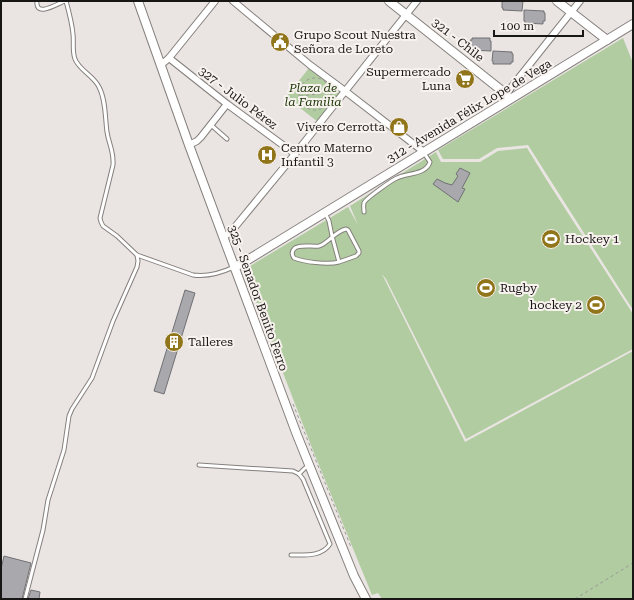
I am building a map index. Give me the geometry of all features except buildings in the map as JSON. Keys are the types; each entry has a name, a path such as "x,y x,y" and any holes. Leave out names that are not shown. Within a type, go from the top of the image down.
{"street":[{"name":"325 - Senador Benito Ferro","path":"138,1 189,145 297,435 354,576 366,599"},
{"path":"161,65 169,58 215,1"},
{"path":"233,1 310,65 424,152"},
{"name":"321 - Chile","path":"389,1 508,97"},
{"path":"223,237 230,233 295,154 417,1"},
{"path":"557,1 607,40"},
{"path":"508,97 580,1"},
{"name":"312 - Avenida Félix Lope de Vega","path":"234,267 424,152 508,97 633,24"},
{"name":"327 - Julio Pérez","path":"169,58 227,104 295,154"},
{"path":"189,145 201,137 227,104"}],"lane":[{"path":"37,1 38,9 40,10 65,1 72,24 74,37 73,50 75,59 80,67 98,86 102,97 107,134 114,157 100,218 103,226 117,236 137,255 193,275 208,276 234,267"},
{"path":"211,125 227,139"},
{"path":"364,212 363,206 365,200 394,179 421,171 428,166 430,162 424,152"},
{"path":"325,213 329,221 339,262"},
{"path":"346,228 359,253 356,256 339,262 329,264 300,260 294,258 292,251 298,247 320,246 332,236 346,228"},
{"path":"25,599 43,530 48,500 64,450 69,416 92,378 113,321 137,267 137,255"},
{"path":"199,466 293,471 299,474 303,479 330,544 326,549 314,554 291,555"},
{"path":"299,474 309,466"}],"path":[{"path":"314,78 319,78 324,81 330,88 331,93 329,101 325,106 315,110 309,109 305,106 299,96 300,90 304,83 314,78"},
{"path":"299,96 331,93"},
{"path":"294,404 352,550"},
{"path":"574,599 633,563"}],"green space":[{"path":"623,38 633,63 633,310 528,145 497,148 479,159 443,159 438,150"},
{"name":"Plaza de la Familia","path":"309,68 340,93 318,122 286,97"},
{"path":"527,148 633,314 633,349 466,439 386,279 382,274 465,442 633,351 633,599 382,599 378,593 372,595 314,453 244,272 245,269 348,207 358,225 350,206 436,152 441,162 480,162 498,151"}],"place":[{"name":"Grupo Scout Nuestra Señora de Loreto","path":"280,42"},
{"name":"Supermercado Luna","path":"465,79"},
{"name":"Vivero Cerrotta","path":"399,127"},
{"name":"Centro Materno Infantil 3","path":"267,155"},
{"name":"Hockey 1","path":"551,239"},
{"name":"Rugby","path":"486,288"},
{"name":"hockey 2","path":"596,305"},
{"name":"Talleres","path":"174,342"}]}
